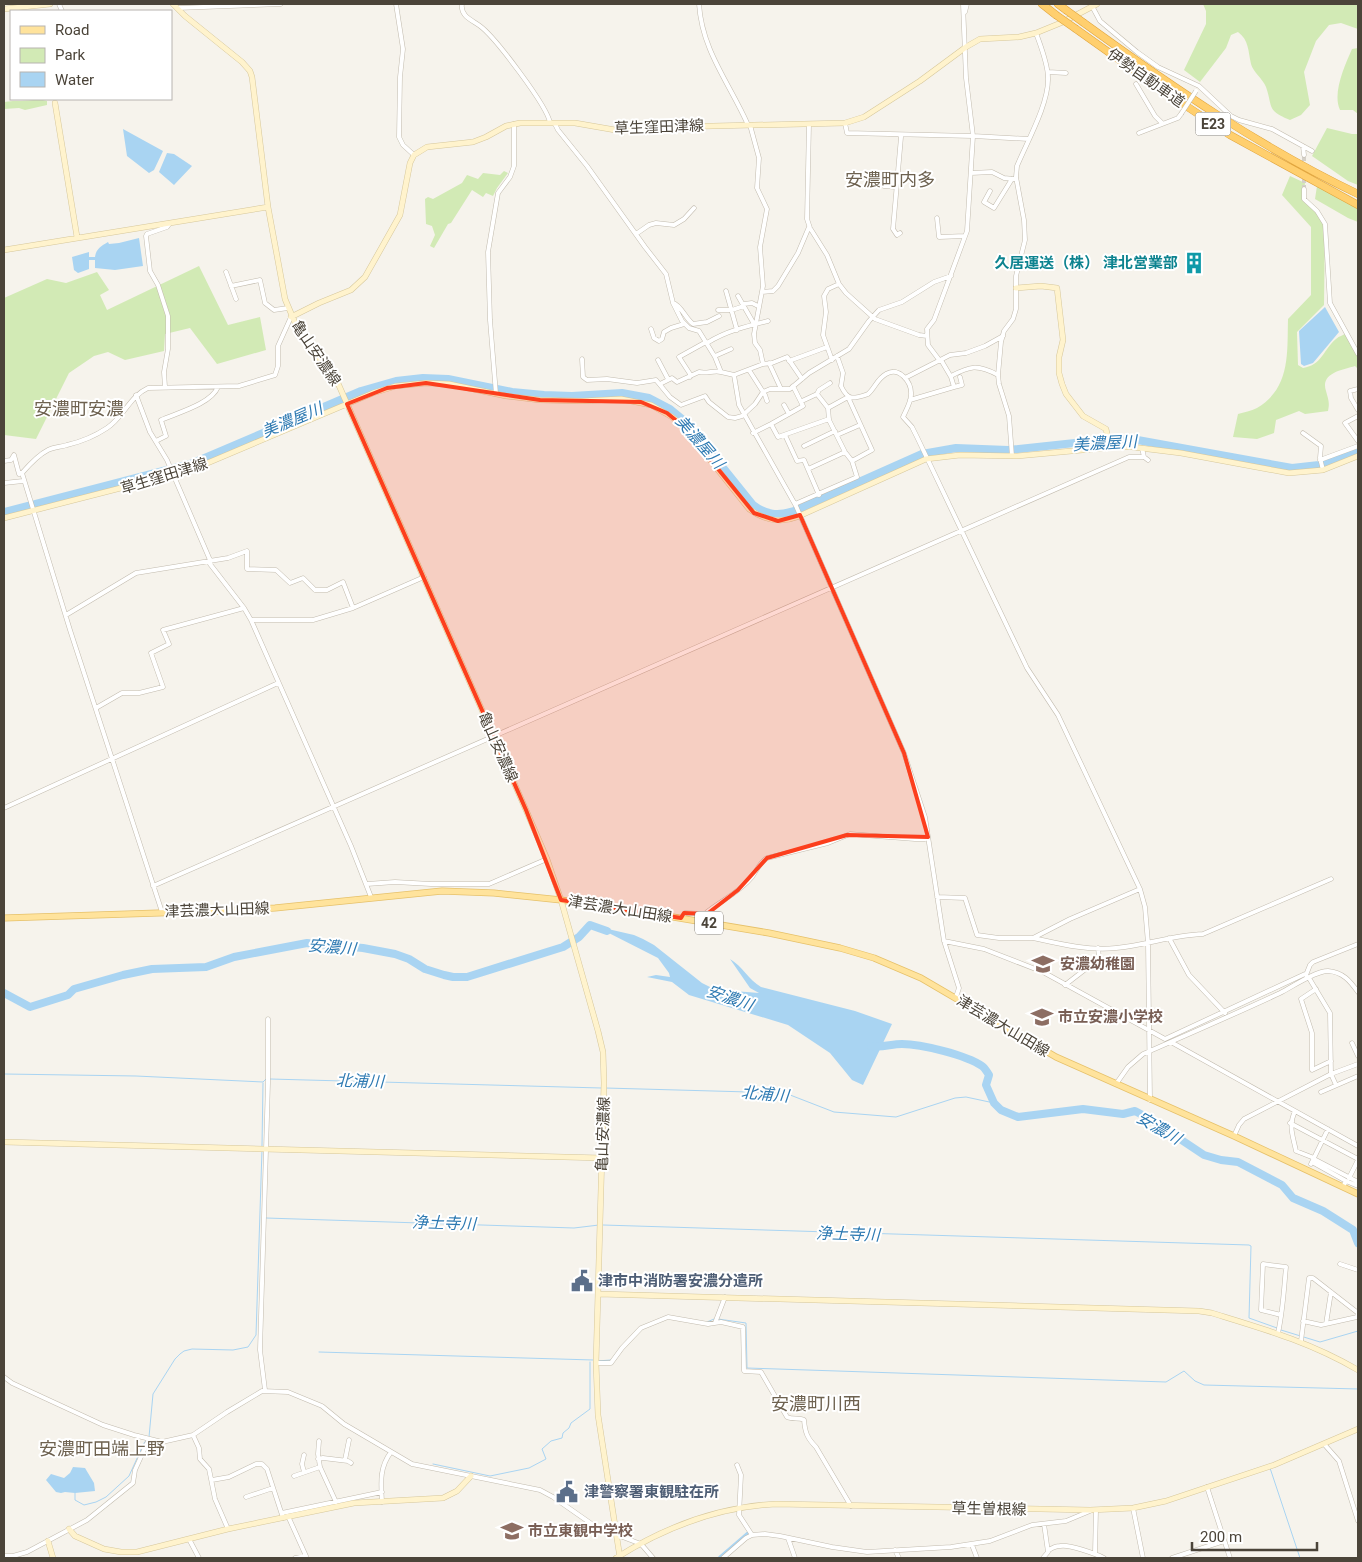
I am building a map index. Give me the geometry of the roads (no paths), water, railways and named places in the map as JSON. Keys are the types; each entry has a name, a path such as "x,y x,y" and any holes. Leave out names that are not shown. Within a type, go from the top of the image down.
{"highway":[{"name":"伊勢自動車道","path":"1042,4 1159,88 1230,134 1358,205"},
{"name":"伊勢自動車道","path":"1058,4 1163,79 1235,127 1358,194"}],"main road":[{"path":"4,8 50,4"},
{"name":"草生窪田津線","path":"414,156 430,146 476,141 514,124 576,123 621,131 672,126 845,123 864,117 893,100 966,46 980,39 1036,34 1095,5"},
{"name":"亀山安濃線","path":"175,6 242,62 250,71 268,207 281,284 291,317 302,337 333,376 342,393 494,736 547,859 561,900 603,1052 604,1091 596,1363 597,1408 619,1558"},
{"path":"55,104 77,238"},
{"path":"291,317 351,290 365,277 400,215 408,167 414,156"},
{"path":"4,250 268,207"},
{"path":"1016,288 1041,286 1057,288 1063,340 1059,373 1062,384 1066,394 1083,416 1103,427 1108,434 1110,445"},
{"name":"草生窪田津線","path":"4,518 207,464 346,402 387,388 426,382 449,384 524,398 555,401 621,399 651,405 683,426 749,509 760,516 778,521 790,520 926,458 1012,454 1110,445 1142,448 1289,473 1322,469 1358,456"},
{"name":"津芸濃大山田線","path":"4,918 275,908 442,890 561,900 681,918 840,948 874,958 912,974 956,997 1056,1058 1234,1136 1346,1182 1358,1194"},
{"path":"4,1142 602,1158"},
{"path":"599,1294 1212,1313 1301,1341 1336,1357 1358,1370"},
{"name":"草生曽根線","path":"619,1558 661,1533 686,1522 716,1512 740,1507 776,1504 1093,1510 1132,1508 1166,1501 1274,1465 1358,1429"},
{"path":"69,1529 74,1536 89,1544 121,1552 137,1552 285,1516 354,1503 448,1497 457,1491 471,1476"},
{"path":"48,1541 53,1558"}],"street":[{"path":"175,6 281,4"},
{"path":"396,4 403,49 400,77 399,137 403,145 414,156"},
{"path":"462,4 462,10 468,18 481,27 503,49 545,109 552,124 587,166 666,274 673,303 684,324 700,332 715,356 721,372"},
{"path":"699,4 703,32 720,73 749,125 758,158 757,188 767,209 760,251 763,280 762,292 758,306 754,339 756,346 760,350 763,364"},
{"path":"954,387 951,376 928,345 927,329 934,320 967,230 973,136 966,78 966,46 962,4"},
{"path":"964,15 967,4"},
{"path":"1095,5 1100,21 1158,67 1199,86 1231,116 1272,129 1312,151"},
{"path":"990,191 984,202 994,208 1014,179 1017,166 1044,102 1048,88 1048,72 1036,34"},
{"path":"1048,72 1066,73"},
{"path":"1136,84 1155,116 1162,123"},
{"path":"1139,133 1178,118 1199,86"},
{"path":"845,123 847,133 1028,139"},
{"path":"496,392 490,320 488,252 498,193 513,171 515,162 514,124"},
{"path":"809,124 807,213 809,226 827,256 839,284 872,317 882,323 888,323 919,335 927,336"},
{"path":"900,134 893,229 897,235 900,233"},
{"path":"1303,146 1304,155"},
{"path":"971,173 992,172 1004,178 1014,179"},
{"path":"1012,454 1009,416 998,375 1003,336 1014,315 1016,276 1026,229 1014,179"},
{"path":"884,186 896,187"},
{"path":"1304,189 1304,199 1317,211 1325,224 1330,303 1358,354"},
{"path":"636,234 649,225 656,223 674,225 684,220 694,208"},
{"path":"937,218 939,237 965,236"},
{"path":"165,387 164,372 168,349 168,316 158,285 150,272 146,236 167,227 170,223"},
{"path":"762,292 773,291 778,286 795,259 809,226"},
{"path":"226,272 236,299"},
{"path":"582,359 582,377 587,380 607,379 637,383 656,380 670,397 681,405 704,396 728,417 735,418 744,414 763,392 770,389 790,388 852,347 872,317 879,310 902,302 934,282 951,276"},
{"path":"231,286 260,280 265,302 268,305 274,310 288,308"},
{"path":"832,360 823,335 826,312 824,296 828,289 839,284"},
{"path":"726,291 737,330"},
{"path":"738,296 755,324"},
{"path":"673,303 679,305 687,320 693,324 707,322 719,316"},
{"path":"718,310 732,310 752,303 758,306"},
{"path":"22,473 40,455 48,450 98,434 112,425 136,395 148,388 244,385 275,375 278,366 278,346 291,317"},
{"path":"690,377 679,357 719,336 768,321"},
{"path":"651,329 654,338 659,341 662,339 664,332 684,324"},
{"path":"905,378 950,355 966,353 985,346 1003,336"},
{"path":"789,361 827,347"},
{"path":"715,356 731,349"},
{"path":"837,356 843,373 841,386 848,397 872,450 852,461"},
{"path":"660,384 672,378 677,382 699,372 704,374 716,371 734,375 787,357 802,379"},
{"path":"658,360 668,379"},
{"path":"769,363 781,389"},
{"path":"744,364 767,401"},
{"path":"951,376 977,366 998,375"},
{"path":"828,408 848,397 868,394 879,379 889,372 898,373 905,378 911,390 910,400 903,417 912,427 1027,668 1058,715 1140,890 1145,907 1148,943 1150,1100"},
{"path":"734,375 737,402 753,433 796,505 904,753 923,809 944,941 959,988 956,997"},
{"path":"910,400 962,385 960,377"},
{"path":"802,401 817,394 819,390 830,383"},
{"path":"753,433 803,406 793,386"},
{"path":"156,441 166,436 161,420 201,403 215,393 218,387"},
{"path":"1358,389 1350,391 1351,398 1358,410"},
{"path":"796,505 857,477 852,461 845,452 829,419 828,408 817,394"},
{"path":"136,395 144,418 174,474 210,564 251,620 334,807 371,897"},
{"path":"784,405 789,414"},
{"path":"1358,416 1345,423 1358,441"},
{"path":"771,424 778,437 829,419"},
{"path":"804,446 860,425"},
{"path":"1303,433 1321,446 1320,460 1322,469"},
{"path":"784,435 797,461 804,460 818,495"},
{"path":"1320,460 1358,446"},
{"path":"1142,448 1144,457"},
{"path":"808,469 845,452"},
{"path":"4,461 11,460 14,455 19,474 22,473"},
{"path":"153,886 1129,457 1144,457 1148,460"},
{"path":"22,473 162,912"},
{"path":"4,483 23,481"},
{"path":"66,615 136,573 228,558 247,551 246,569 276,570 290,583 303,578 314,590 327,590 343,582 353,608"},
{"path":"251,620 313,620 353,608 424,578"},
{"path":"96,708 122,692 139,693 163,688 151,653 169,644 163,630 244,608"},
{"path":"4,808 113,760 114,757 278,683"},
{"path":"681,918 685,913 707,914 707,912 738,890 752,877 762,861 767,858 828,843 847,835 916,839 928,837"},
{"path":"367,884 395,882 489,884 547,859"},
{"path":"937,897 965,898 977,935 1000,938 1033,938 1078,948 1114,948 1148,943 1185,934 1207,933 1331,879"},
{"path":"1033,938 1140,890"},
{"path":"956,897 960,894"},
{"path":"1169,938 1189,974 1225,1012 1227,1017"},
{"path":"944,941 984,949 1043,972 1358,1146"},
{"path":"1116,1084 1133,1062 1149,1051 1305,974 1313,962 1358,944"},
{"path":"1065,985 1096,961 1099,957 1098,948"},
{"path":"1168,1041 1227,1017 1322,972 1337,973 1347,978 1358,992"},
{"path":"1305,974 1330,1013 1331,1074 1336,1085"},
{"path":"1316,989 1301,999 1312,1033 1312,1070 1331,1061"},
{"path":"265,1390 260,1350 268,1083 268,1019"},
{"path":"1352,1043 1358,1056"},
{"path":"1234,1136 1244,1119 1331,1074 1358,1064"},
{"path":"1321,1092 1358,1076"},
{"path":"1295,1111 1290,1123 1296,1151 1346,1182 1358,1186"},
{"path":"1290,1123 1358,1159 1346,1182"},
{"path":"1313,1161 1328,1129"},
{"path":"1346,1182 1358,1182"},
{"path":"1278,1333 1281,1315 1286,1267 1263,1264 1261,1310 1281,1315"},
{"path":"1340,1264 1358,1270"},
{"path":"1301,1341 1309,1278 1312,1278 1358,1313 1357,1317 1321,1325 1304,1321"},
{"path":"1326,1324 1331,1292"},
{"path":"714,1324 725,1297"},
{"path":"596,1363 611,1363 641,1328 668,1317 708,1324 721,1322 743,1327 744,1371 761,1372 787,1417 804,1420 808,1439 816,1447 851,1506"},
{"path":"4,1377 12,1383 103,1425 162,1442 193,1435 265,1390 288,1392 322,1406 344,1424 412,1464 540,1490 553,1496 596,1527 642,1544 652,1558"},
{"path":"193,1435 199,1448 200,1459 209,1469 215,1499 228,1529"},
{"path":"4,1556 13,1556 27,1552 96,1514 133,1483 135,1470 148,1439"},
{"path":"345,1460 349,1440"},
{"path":"319,1441 318,1459 320,1467 336,1502"},
{"path":"1324,1444 1339,1461 1358,1521"},
{"path":"382,1502 381,1471 391,1452"},
{"path":"304,1455 302,1464 304,1472"},
{"path":"318,1459 351,1462"},
{"path":"212,1480 229,1477 256,1464 262,1464 267,1469 285,1516 306,1556 295,1558"},
{"path":"737,1465 741,1475 739,1515 752,1535"},
{"path":"294,1476 320,1467"},
{"path":"1207,1487 1230,1558"},
{"path":"246,1497 273,1488"},
{"path":"285,1516 382,1492"},
{"path":"1132,1508 1143,1558"},
{"path":"724,1558 752,1535 765,1534 857,1552 972,1545 990,1541 1032,1525 1066,1521 1093,1510 1095,1554"},
{"path":"1043,1558 1047,1555 1048,1550 1044,1524"},
{"path":"788,1538 795,1558"},
{"path":"189,1539 199,1558"},
{"path":"1172,1558 1224,1541"},
{"path":"972,1545 977,1558"},
{"path":"1048,1550 1059,1546 1067,1546 1104,1558"},
{"path":"895,1550 899,1558"}],"water":[{"path":"123,129 163,151 154,170 149,173 127,156"},
{"path":"167,153 174,154 192,166 174,185 159,172"},
{"path":"139,238 143,266 115,270 95,268 95,260 89,260 89,269 78,273 74,270 72,257 89,252 89,257 95,257 99,248 108,242 109,244 119,243"},
{"path":"1325,307 1339,332 1313,363 1304,366 1301,364 1299,331"},
{"path":"595,926 634,935 643,939 654,945 702,983 722,993 734,991 759,993 750,988 730,959 761,987 855,1011 892,1024 863,1085 852,1080 830,1053 788,1025 689,995 672,982 647,977 656,975 670,977 658,958"},
{"path":"73,1467 85,1468 94,1483 95,1491 56,1492 46,1480 51,1474 64,1478"}],"waterway":[{"name":"美濃屋川","path":"4,512 193,463 361,391 396,381 423,378 448,379 512,392 544,395 572,396 622,393 649,398 670,409 687,423 753,505 772,514 794,511 922,454 956,448 1008,450 1103,440 1132,439 1292,468 1319,465 1358,451"},
{"name":"安濃川","path":"4,993 30,1007 68,995 74,989 123,975 152,969 206,967 234,957 307,943 363,948 395,954 409,959 425,969 453,977 467,977 563,947 579,937 590,925 607,931"},
{"name":"安濃川","path":"871,1046 879,1047 902,1044 920,1046 955,1054 975,1062 983,1067 989,1075 986,1085 994,1103 1001,1110 1018,1117 1083,1109 1123,1114 1135,1111 1204,1155 1238,1162 1282,1185 1293,1198 1323,1211 1353,1230 1358,1243"},
{"path":"4,1074 136,1076 263,1082 266,1079"},
{"name":"北浦川","path":"270,1079 601,1088"},
{"name":"北浦川","path":"262,1146 263,1083"},
{"name":"北浦川","path":"605,1088 785,1093 834,1112 896,1117 955,1098 966,1097 994,1103"},
{"name":"北浦川","path":"75,1493 75,1500 84,1505 96,1502 106,1497 129,1476 144,1443 149,1437 153,1394 180,1354 192,1349 233,1350 248,1347 256,1335 262,1150"},
{"name":"浄土寺川","path":"266,1218 574,1228 599,1225"},
{"name":"浄土寺川","path":"603,1225 1249,1245 1251,1246 1249,1318 1277,1328"},
{"path":"707,1322 714,1319"},
{"path":"718,1319 746,1323 747,1368 1166,1382 1184,1371 1195,1381 1204,1385 1358,1389"},
{"name":"浄土寺川","path":"1281,1330 1320,1342 1358,1331"},
{"path":"319,1352 593,1360"},
{"path":"597,1361 611,1360"},
{"path":"433,1464 490,1476 529,1468 546,1459 542,1449 551,1441 562,1438 563,1433 569,1428 571,1423 590,1409 590,1362"},
{"path":"1270,1468 1300,1558"},
{"path":"720,1558 749,1533"}],"tunnel":[{"path":"1304,155 1304,167"},
{"path":"1304,174 1304,189"}],"place":[{"name":"久居運送（株） 津北営業部","path":"1194,263"},
{"name":"安濃幼稚園","path":"1043,964"},
{"name":"市立安濃小学校","path":"1042,1017"},
{"name":"津市中消防署安濃分遣所","path":"582,1281"},
{"name":"津警察署東観駐在所","path":"567,1492"},
{"name":"市立東観中学校","path":"512,1531"}],"district":[{"name":"安濃町内多","path":"890,179"},
{"name":"安濃町安濃","path":"79,408"},
{"name":"安濃町川西","path":"816,1403"},
{"name":"安濃町田端上野","path":"102,1448"}]}
